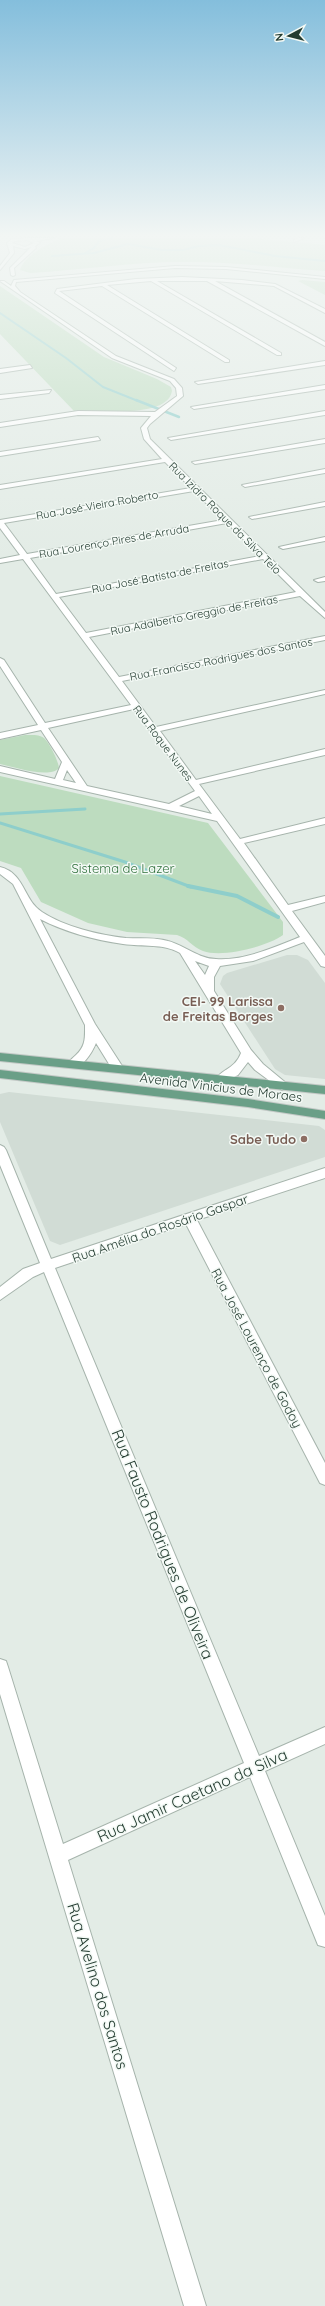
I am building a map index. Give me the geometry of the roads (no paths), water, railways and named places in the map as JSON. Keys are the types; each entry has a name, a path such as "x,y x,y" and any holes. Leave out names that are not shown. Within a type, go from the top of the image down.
{"main road":[{"name":"Avenida Vinicius de Moraes","path":"0,1057 325,1090"},
{"path":"114,1088 118,1069"},
{"name":"Avenida Vinicius de Moraes","path":"0,1074 269,1106 325,1115"}],"street":[{"path":"0,425 78,413 155,414 173,404 180,396 179,388 172,380 114,357 97,346"},
{"path":"138,346 174,369"},
{"path":"202,346 227,361"},
{"path":"265,346 279,354"},
{"path":"198,382 325,363"},
{"path":"0,372 30,367"},
{"path":"194,407 325,387"},
{"path":"0,397 48,391"},
{"path":"171,438 325,413"},
{"name":"Rua Izidro Roque da Silva Telo","path":"155,414 144,428 147,439 195,489 325,616"},
{"path":"0,454 98,439"},
{"path":"195,462 325,441"},
{"path":"0,487 166,460"},
{"path":"245,485 325,471"},
{"name":"Rua José Vieira Roberto","path":"0,522 195,489"},
{"path":"252,517 325,504"},
{"name":"Rua Lourenço Pires de Arruda","path":"0,561 229,521"},
{"name":"Rua Roque Nunes","path":"0,522 218,818 238,842 325,964"},
{"path":"283,547 325,539"},
{"name":"Rua José Batista de Freitas","path":"55,596 265,557"},
{"name":"Rua Adalberto Greggio de Freitas","path":"85,636 302,593"},
{"name":"Rua Francisco Rodrigues dos Santos","path":"117,680 325,638"},
{"path":"0,660 83,787"},
{"path":"153,730 325,692"},
{"path":"0,736 136,706"},
{"path":"193,783 325,752"},
{"path":"58,781 66,762"},
{"path":"0,769 218,818"},
{"path":"171,807 199,792"},
{"path":"238,842 325,821"},
{"path":"0,870 9,873 15,878 90,1025 118,1069"},
{"path":"286,909 325,899"},
{"path":"28,906 37,913 55,921 100,936 126,941 168,944 199,959 216,963 254,956 306,938"},
{"path":"183,950 247,1053 259,1068 282,1086"},
{"path":"209,991 209,977 216,963"},
{"path":"73,1064 90,1048 92,1038 90,1025"},
{"path":"222,1079 244,1062 247,1053"},
{"name":"Rua Fausto Rodrigues de Oliveira","path":"0,1150 325,1938"},
{"name":"Rua Amélia do Rosário Gaspar","path":"0,1294 28,1273 48,1265 189,1217 324,1175"},
{"name":"Rua José Lourenço de Godoy","path":"189,1217 325,1478"},
{"name":"Rua Avelino dos Santos","path":"0,1667 59,1855 195,2306"},
{"name":"Rua Jamir Caetano da Silva","path":"59,1855 325,1735"}],"waterway":[{"path":"48,346 103,387 138,401"},
{"path":"136,400 179,417"},
{"path":"0,814 85,809"},
{"path":"0,823 125,862 189,886"},
{"path":"189,886 237,896 278,917"}],"place":[{"name":"CEI- 99 Larissa de Freitas Borges","path":"281,1008"},
{"name":"Sabe Tudo","path":"304,1139"}],"park label":[{"name":"Sistema de Lazer","path":"123,868"}]}
